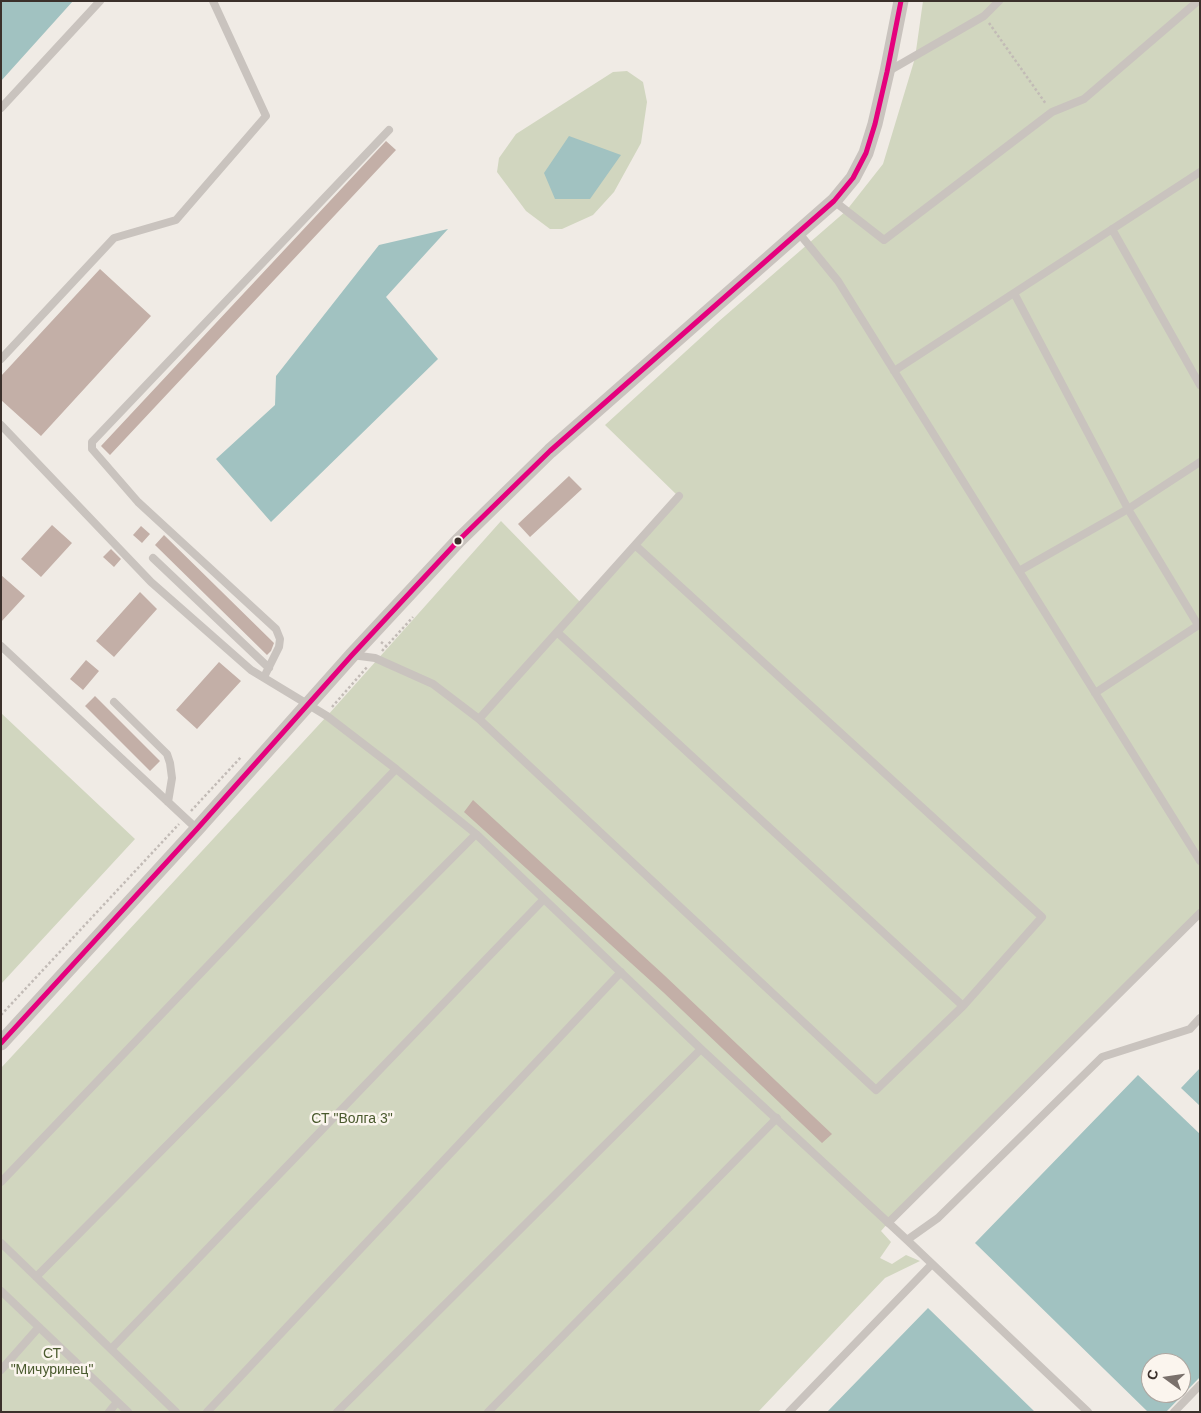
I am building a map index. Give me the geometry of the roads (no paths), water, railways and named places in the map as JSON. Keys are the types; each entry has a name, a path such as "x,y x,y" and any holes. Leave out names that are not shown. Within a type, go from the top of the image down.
{"street":[{"path":"1,1043 352,655 458,541 550,451 834,201 853,178 866,153 887,72 901,1"}],"lane":[{"path":"1,108 100,1"},
{"path":"1,359 114,238 176,220 266,116 213,1"},
{"path":"887,72 984,16 999,1"},
{"path":"834,201 884,240 1052,112 1084,99 1198,1"},
{"path":"264,677 279,647 280,639 276,629 138,502 92,449 92,442 389,130"},
{"path":"894,371 1200,172"},
{"path":"1112,229 1200,385"},
{"path":"798,232 838,281 1200,861"},
{"path":"1014,293 1128,509 1199,625 1095,693"},
{"path":"1,425 152,582 251,670 327,716 476,834 701,1049 777,1118 1088,1412"},
{"path":"1019,571 1128,509 1200,462"},
{"path":"479,719 678,496"},
{"path":"352,655 375,658 433,684 479,719 876,1090 963,1006 1042,917 635,545"},
{"path":"153,558 269,668"},
{"path":"557,632 963,1006"},
{"path":"1,646 197,828"},
{"path":"114,702 167,754 172,778 168,802"},
{"path":"1,1182 396,769"},
{"path":"36,1277 476,834"},
{"path":"110,1349 544,899"},
{"path":"888,1223 1200,913"},
{"path":"207,1412 621,972"},
{"path":"907,1240 938,1218 1102,1058 1190,1029 1200,1018"},
{"path":"337,1412 701,1049"},
{"path":"488,1412 777,1118"},
{"path":"1,1243 176,1412"},
{"path":"789,1412 932,1264"},
{"path":"1,1292 128,1412"},
{"path":"1,1370 38,1327"},
{"path":"1174,1412 1200,1385"},
{"path":"108,1412 117,1402"}],"water":[{"path":"1,1 73,1 1,81"},
{"path":"569,136 621,155 590,199 555,199 544,173"},
{"path":"448,229 386,297 438,359 271,522 216,459 275,405 276,376 379,245"},
{"path":"1200,1068 1200,1106 1181,1088"},
{"path":"1138,1075 1200,1134 1200,1377 1191,1386 1191,1353 1141,1353 1141,1403 1175,1403 1166,1412 1148,1412 975,1243"},
{"path":"928,1308 1035,1412 827,1412"}],"park label":[{"name":"СТ \"Волга 3\"","path":"352,1119"},
{"name":"СТ \"Мичуринец\"","path":"52,1362"}]}
